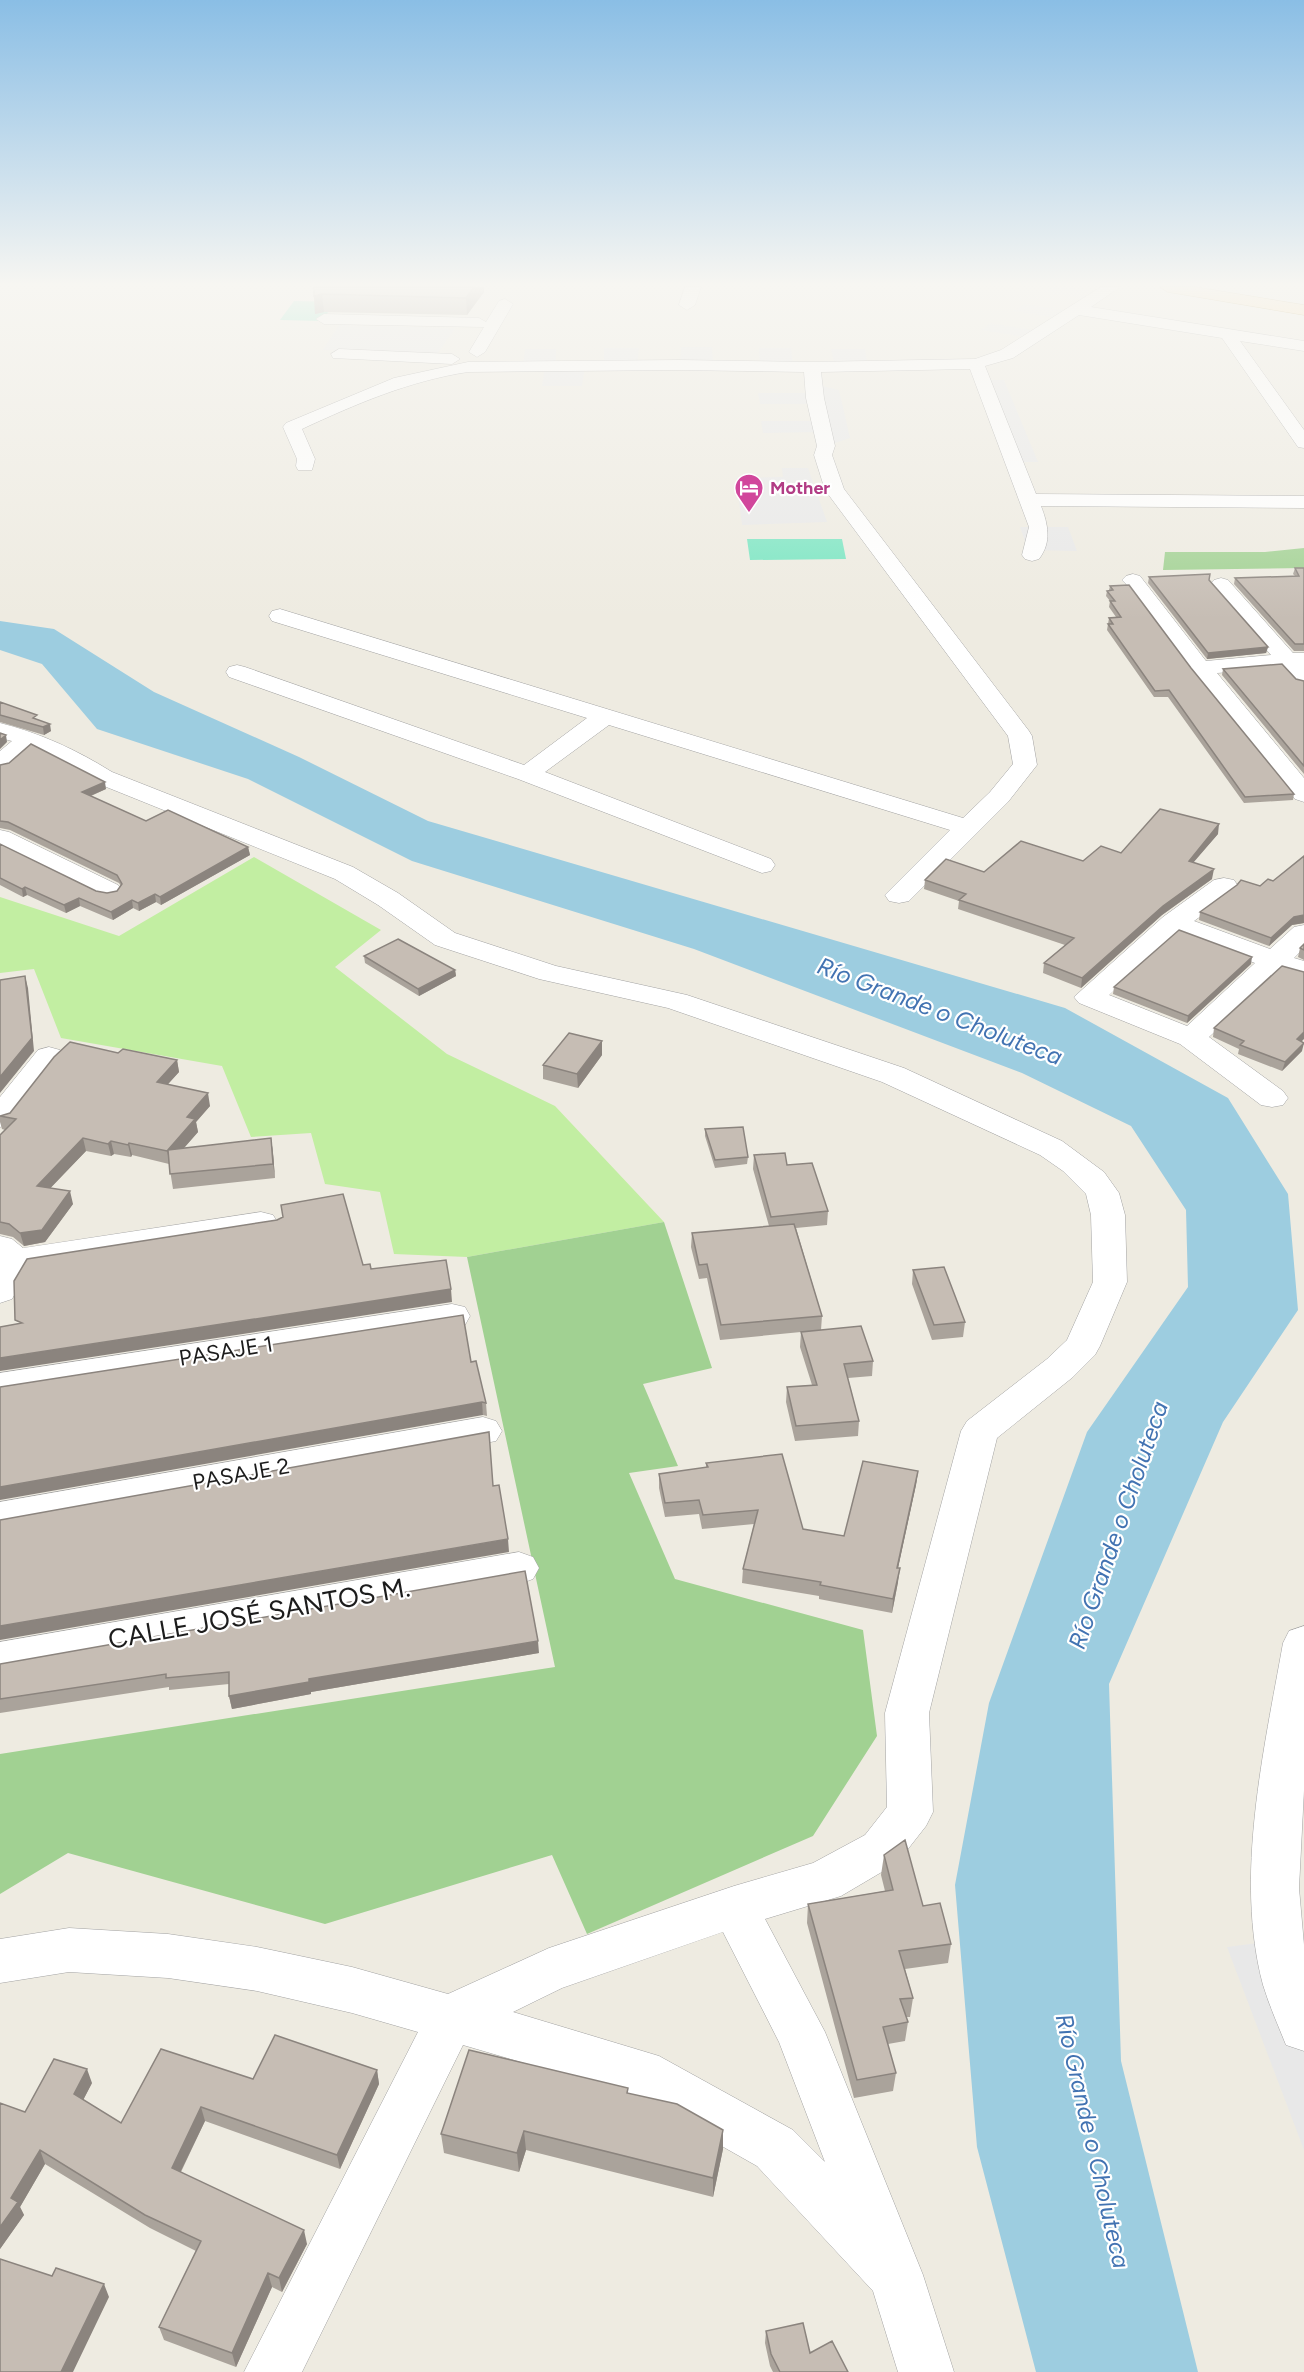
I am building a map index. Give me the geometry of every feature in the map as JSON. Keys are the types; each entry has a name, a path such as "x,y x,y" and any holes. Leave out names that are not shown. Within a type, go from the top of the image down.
{"street":[{"path":"305,466 306,459 292,428 361,398"},
{"path":"815,398 826,446 823,455 835,490 1020,736 1025,765 999,797 898,895"},
{"path":"989,398 1039,527 1032,555"},
{"path":"1273,398 1303,439"},
{"path":"1029,500 1304,502"},
{"path":"1133,580 1200,668 1304,794"},
{"path":"1221,584 1296,660 1304,680"},
{"path":"280,616 967,827"},
{"path":"1200,668 1296,660"},
{"path":"237,672 527,774 762,866"},
{"path":"527,774 605,716"},
{"path":"0,764 14,735 77,761 103,777 344,873 454,942 549,973 677,1001 713,1016 893,1075 1051,1148 1092,1179 1102,1193 1107,1215 1110,1282 1082,1346 1060,1368 980,1431 907,1713 910,1812 881,1849 824,1881 734,1907 549,1970 451,2018 272,2372"},
{"path":"0,838 108,891"},
{"path":"1224,886 1173,923 1089,997 1191,1038 1272,1098"},
{"path":"1173,923 1274,958 1304,971"},
{"path":"1191,1038 1274,958 1304,933"},
{"path":"0,1117 49,1056"},
{"path":"0,1291 9,1253 266,1222"},
{"name":"PASAJE 1","path":"0,1386 452,1317"},
{"name":"PASAJE 2","path":"0,1517 483,1431"},
{"name":"CALLE JOSÉ SANTOS M.","path":"0,1659 519,1568"},
{"path":"1304,1643 1278,1811 1276,1916 1291,2001 1304,2028"},
{"path":"734,1907 800,2032 896,2275 926,2372"},
{"path":"0,1960 69,1950 168,1956 257,1969 352,1990 641,2073 775,2148 896,2275"}],"green space":[{"path":"747,539 842,539 846,559 750,560"},
{"path":"1304,548 1304,568 1163,570 1165,552 1265,552"},
{"path":"254,857 381,930 335,967 447,1054 555,1106 664,1222 467,1257 394,1254 380,1192 325,1184 311,1133 251,1137 222,1066 61,1038 34,969 0,973 0,897 119,936"},
{"path":"664,1222 712,1368 643,1384 678,1466 629,1473 675,1579 863,1630 877,1736 813,1836 587,1934 552,1855 325,1924 68,1853 0,1894 0,1754 555,1667 467,1257"}],"shaded area":[{"path":"759,398 841,398 850,438 826,446 823,432 763,433 761,421 820,421 816,404 760,404"},
{"path":"989,398 1011,398 1038,462 1013,462"},
{"path":"782,468 808,468 827,522 742,525 736,478 783,477"},
{"path":"1020,527 1068,527 1077,551 1028,550"},
{"path":"1290,1939 1304,1988 1304,2150 1227,1947"}],"water":[{"name":"Río Grande o Choluteca","path":"0,621 54,629 154,692 299,757 428,821 1065,1008 1228,1098 1288,1194 1298,1310 1223,1422 1109,1684 1121,2061 1198,2372 1036,2372 977,2147 955,1885 989,1703 1087,1432 1188,1287 1186,1210 1131,1126 1022,1073 694,949 412,861 248,779 97,729 42,664 0,650"}],"building":[{"path":"1295,568 1304,568 1304,644 1295,644 1235,578 1299,576"},
{"path":"1210,574 1209,580 1268,647 1208,653 1149,577"},
{"path":"1129,585 1191,668 1294,794 1245,797 1169,690 1155,691 1108,624 1113,624 1109,618 1121,617 1110,601 1115,601 1107,591 1113,590 1110,586"},
{"path":"1282,664 1296,679 1304,681 1304,766 1223,669"},
{"path":"0,702 37,715 33,718 50,724 43,727 0,715"},
{"path":"31,744 105,782 82,792 146,821 168,810 248,847 160,897 155,894 138,903 132,900 111,912 79,898 64,905 25,887 22,889 0,878 0,844 96,891 107,893 117,891 122,884 117,875 8,822 0,821 0,765 9,763"},
{"path":"1160,809 1219,824 1189,861 1214,869 1163,906 1082,978 1044,963 1074,938 959,900 966,894 925,880 946,859 984,872 1021,841 1083,861 1101,846 1121,853"},
{"path":"1304,856 1304,915 1294,917 1271,938 1200,912 1241,880 1260,886 1268,879 1273,881"},
{"path":"1179,930 1252,957 1188,1016 1114,987"},
{"path":"398,939 455,970 418,989 364,956"},
{"path":"1282,966 1304,972 1304,1032 1297,1039 1304,1043 1285,1062 1240,1045 1244,1041 1214,1028"},
{"path":"25,976 32,1038 0,1077 0,980"},
{"path":"569,1033 602,1041 577,1074 543,1065"},
{"path":"70,1042 118,1053 123,1049 177,1060 157,1082 208,1093 187,1117 195,1119 167,1151 129,1143 128,1145 111,1141 108,1144 83,1138 37,1186 70,1191 42,1230 20,1233 9,1224 0,1222 0,1135 16,1119 0,1116 10,1113 54,1057"},
{"path":"743,1127 748,1157 715,1160 705,1129"},
{"path":"271,1138 273,1164 170,1174 168,1150"},
{"path":"785,1153 787,1165 812,1163 828,1211 771,1217 754,1155"},
{"path":"343,1194 363,1265 370,1264 371,1269 446,1260 451,1289 0,1358 0,1327 22,1323 15,1320 14,1281 27,1259 277,1220 283,1217 281,1205"},
{"path":"794,1224 822,1316 721,1325 707,1264 699,1265 692,1233"},
{"path":"944,1267 965,1322 934,1325 913,1270"},
{"path":"463,1315 471,1362 476,1361 486,1403 0,1487 0,1387"},
{"path":"861,1326 873,1361 844,1364 859,1421 796,1426 787,1387 817,1385 801,1332"},
{"path":"489,1432 493,1486 499,1485 508,1539 0,1626 0,1520"},
{"path":"782,1454 803,1529 844,1536 863,1461 918,1471 897,1568 900,1568 893,1599 820,1585 821,1582 743,1569 758,1510 703,1515 699,1500 665,1503 659,1474 708,1467 706,1463"},
{"path":"525,1571 538,1641 309,1679 309,1682 229,1696 229,1672 166,1678 166,1674 0,1699 0,1664"},
{"path":"905,1840 923,1906 940,1903 951,1944 899,1951 913,1998 900,1999 908,2022 883,2027 896,2073 857,2080 808,1904 893,1890 884,1855"},
{"path":"275,2035 377,2070 337,2155 201,2107 172,2168 304,2230 279,2278 268,2273 232,2353 159,2327 201,2241 145,2215 40,2150 11,2198 18,2202 0,2227 0,2103 25,2112 54,2059 87,2069 74,2094 121,2123 161,2049 253,2079"},
{"path":"469,2050 628,2088 627,2093 677,2104 723,2130 713,2178 524,2131 517,2153 441,2134"},
{"path":"0,2259 52,2276 56,2268 104,2284 61,2372 0,2372"},
{"path":"803,2323 810,2353 832,2341 848,2372 780,2372 771,2354 766,2331"}],"place":[{"name":"Mother","path":"749,514"}]}
